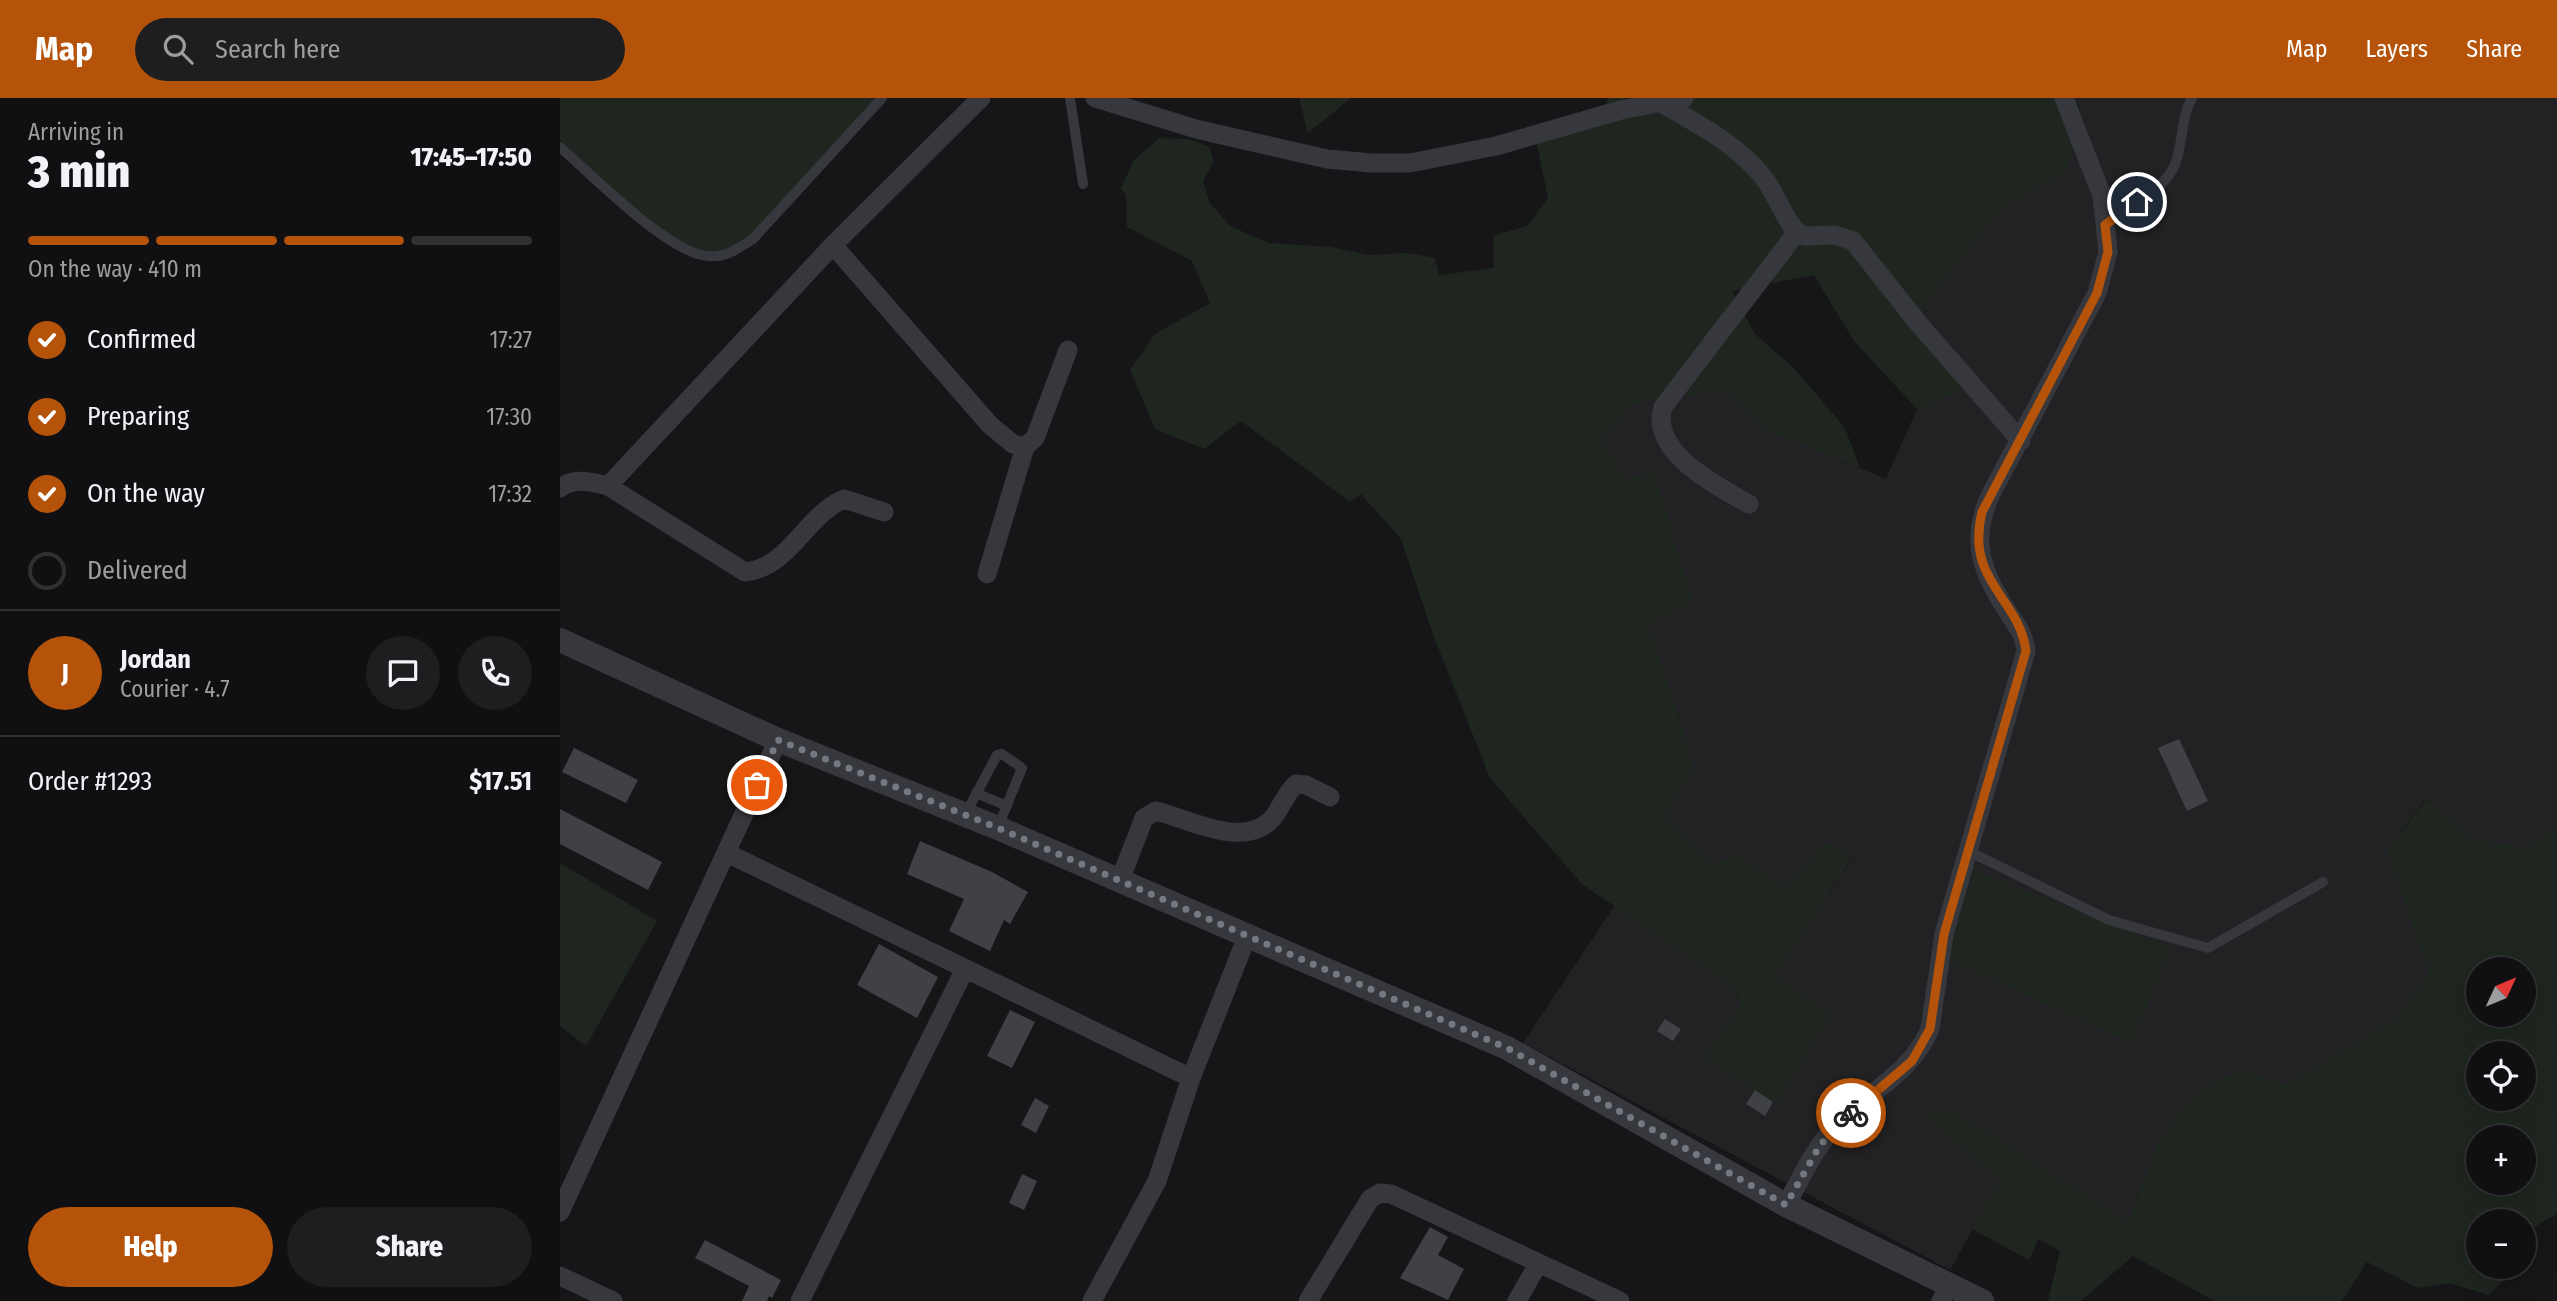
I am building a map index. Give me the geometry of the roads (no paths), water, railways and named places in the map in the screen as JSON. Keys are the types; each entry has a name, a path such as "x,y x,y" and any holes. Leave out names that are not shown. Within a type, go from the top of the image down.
{"street":[{"path":"608,486 833,245 981,98"},
{"path":"1096,98 1196,129 1327,159 1372,163 1410,163 1496,146 1621,110 1684,98"},
{"path":"1786,1205 1832,1129 1898,1075 1925,1042 1930,1029 1944,934 2026,651 2024,634 1987,575 1979,552 1982,512 2097,293 2108,252 2102,196 2064,98"},
{"path":"1663,104 1703,127 1750,164 1766,181 1789,223 1797,232 1805,236 1835,235 1853,240 1919,324 2021,441"},
{"path":"1749,504 1699,477 1663,436 1659,420 1670,397 1797,232"},
{"path":"833,245 990,425 1013,444 1025,447"},
{"path":"987,574 1025,447 1035,438 1068,350"},
{"path":"560,488 567,482 590,482 608,486 745,572 761,570 780,557 829,505 844,499 884,512"},
{"path":"560,640 778,740 1003,817 1120,880 1507,1048 1945,1293 1982,1301"},
{"path":"560,1212 778,740"},
{"path":"1120,880 1144,818 1156,811 1229,833 1247,833 1271,820 1296,784 1306,785 1330,797"},
{"path":"727,853 1191,1078"},
{"path":"1092,1301 1157,1181 1191,1078 1248,934"},
{"path":"800,1301 965,969"},
{"path":"1308,1301 1370,1199 1380,1193 1391,1194 1620,1301"},
{"path":"1517,1301 1538,1264"},
{"path":"560,1276 613,1301"}],"lane":[{"path":"560,147 665,238 707,256 728,254 753,239 882,98"},
{"path":"1070,98 1083,184"},
{"path":"2105,225 2169,176 2176,161 2187,107 2192,98"},
{"path":"971,804 997,755 1002,754 1022,768 1003,817"},
{"path":"1968,851 2109,920 2208,948 2323,882"}]}
